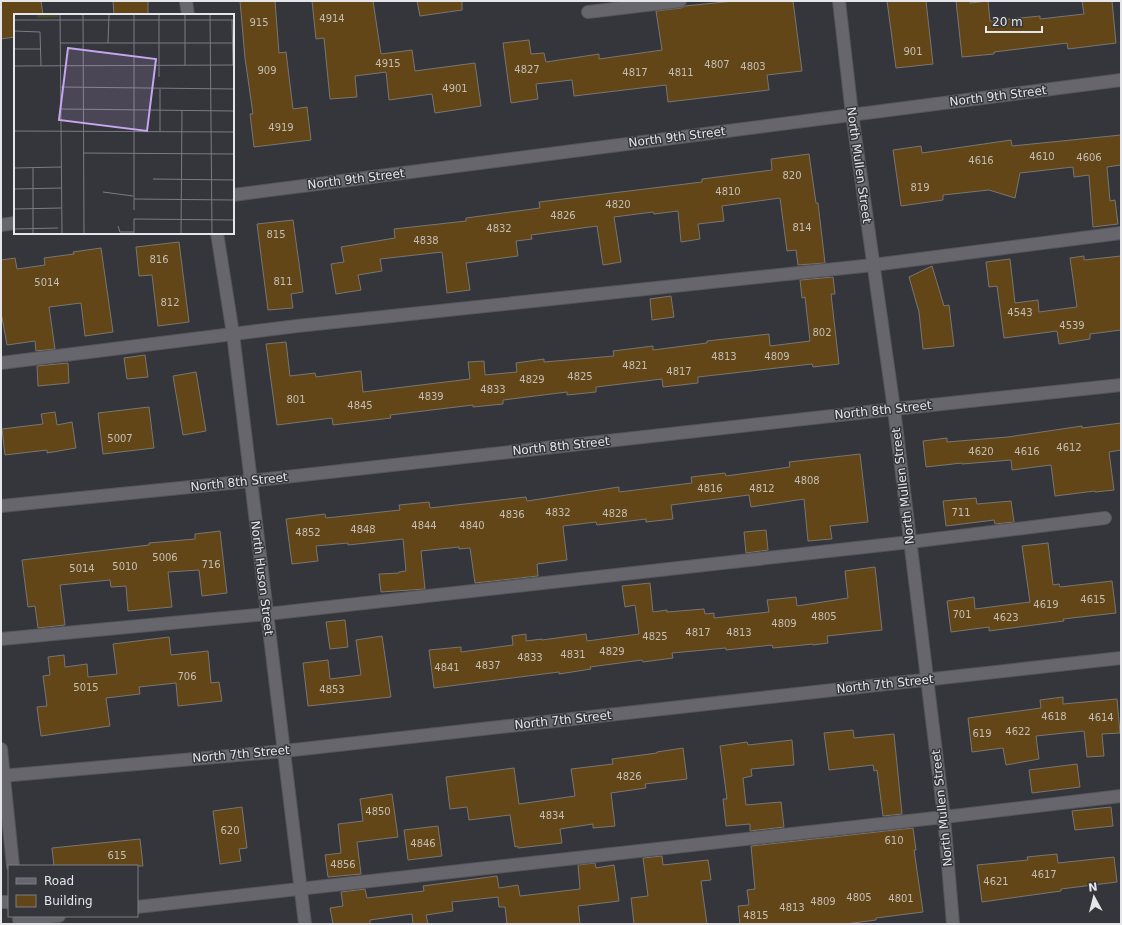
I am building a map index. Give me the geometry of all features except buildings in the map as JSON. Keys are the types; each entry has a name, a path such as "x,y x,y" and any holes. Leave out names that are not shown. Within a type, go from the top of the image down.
{"street":[{"path":"186,1 188,14"},
{"path":"588,12 680,1"},
{"name":"North Mullen Street","path":"839,1 852,114 894,409 944,817 953,924"},
{"name":"North 9th Street","path":"234,195 1121,80"},
{"path":"1,225 14,222"},
{"path":"1,363 233,334 873,265 1121,233"},
{"name":"North Huson Street","path":"217,234 233,334 305,924"},
{"name":"North 8th Street","path":"1,506 250,481 1121,384"},
{"path":"1,639 267,614 910,542 1105,518"},
{"name":"North 7th Street","path":"2,776 284,751 1121,658"},
{"path":"1,749 2,776 13,865"},
{"path":"138,908 1121,796"},
{"path":"19,920 49,917"}]}
